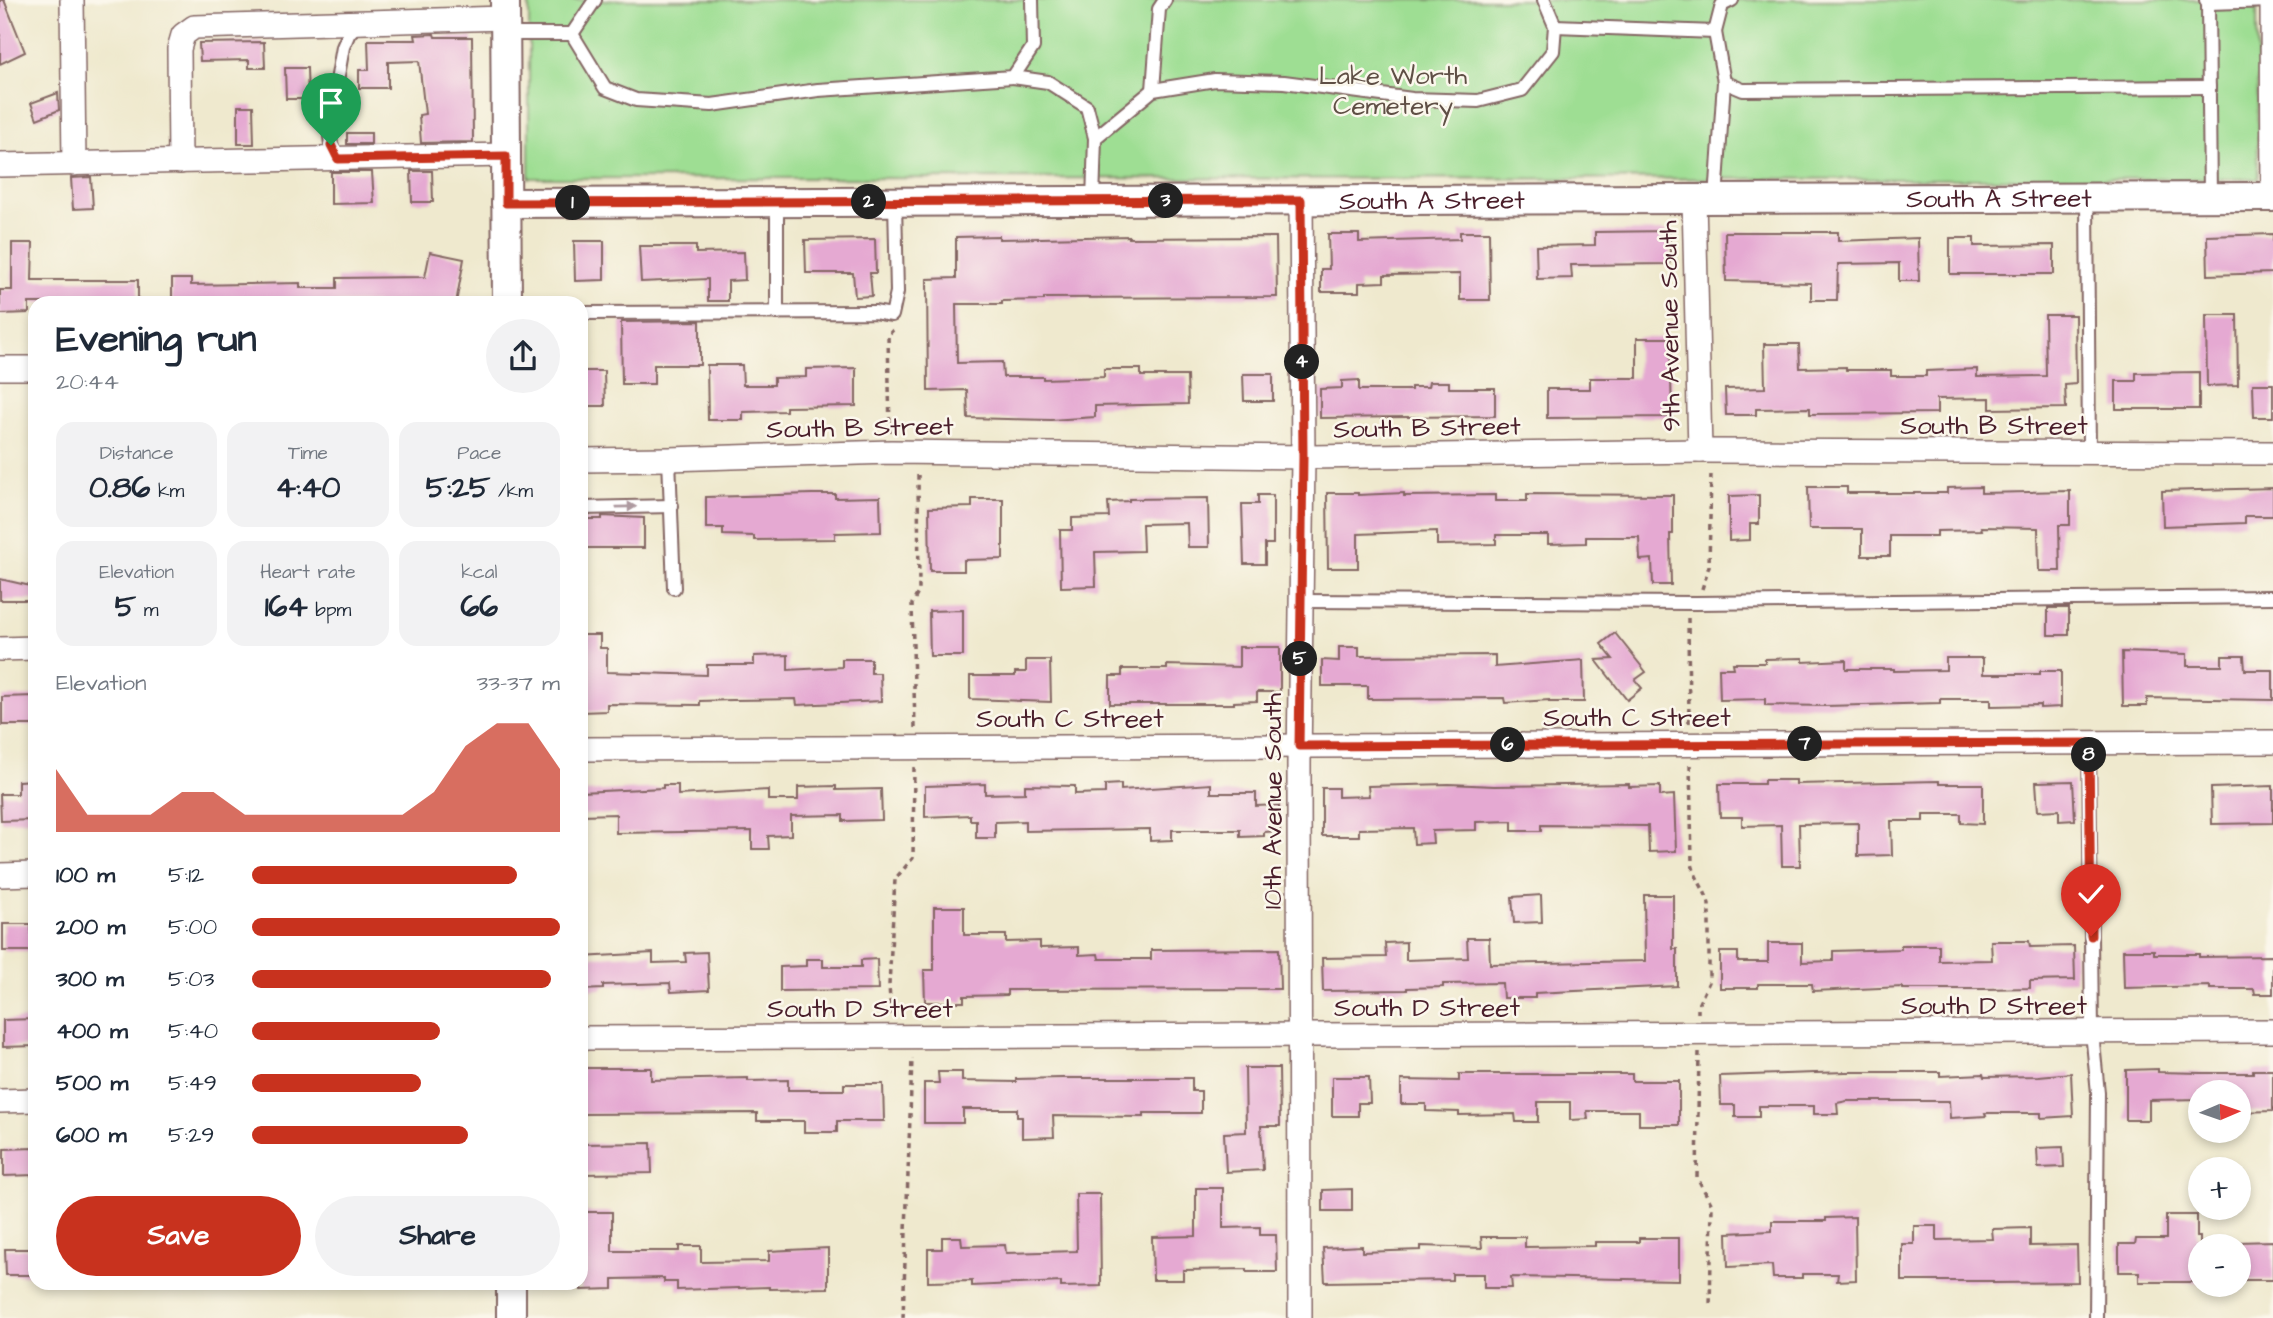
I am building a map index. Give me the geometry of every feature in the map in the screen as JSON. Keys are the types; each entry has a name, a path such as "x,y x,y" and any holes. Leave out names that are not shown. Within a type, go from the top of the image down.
{"street":[{"path":"72,0 74,164"},
{"path":"2272,1 2273,197"},
{"path":"180,162 179,49 183,35 194,27 505,17 506,296"},
{"path":"0,165 506,156"},
{"name":"South A Street","path":"506,203 2273,197"},
{"name":"9th Avenue South","path":"1700,451 1705,199"},
{"name":"10th Avenue South","path":"1300,1318 1299,746 1303,457 1301,200"},
{"path":"0,368 28,368"},
{"name":"South B Street","path":"588,460 891,452 1303,457 1700,451 2273,453"},
{"path":"0,649 28,648"},
{"name":"South C Street","path":"588,749 2273,742"},
{"path":"0,875 28,874"},
{"name":"South D Street","path":"588,1038 2273,1031"},
{"path":"0,1101 28,1100"},
{"path":"511,1290 511,1318"}],"lane":[{"path":"572,34 595,0"},
{"path":"1013,77 1033,47 1032,0"},
{"path":"1153,90 1159,9 1165,0"},
{"path":"1095,138 1153,90 1215,80 1284,82 1412,99 1478,101 1522,90 1553,51 1555,26 1544,0"},
{"path":"1705,199 1724,82 1715,32 1722,5 1732,0"},
{"path":"2210,197 2207,1 2272,1"},
{"path":"505,17 572,34 605,89 636,100 712,104 818,90 1013,77 1048,82 1087,107 1095,138 1093,201"},
{"path":"338,159 331,145 329,126 343,47 349,33 361,22"},
{"path":"1555,26 1715,32"},
{"path":"1724,82 1743,90 2209,87"},
{"path":"2087,198 2089,453"},
{"path":"777,202 777,313"},
{"path":"588,313 874,312 892,315 897,292 895,202"},
{"path":"669,459 674,588"},
{"path":"588,508 672,506"},
{"path":"1301,601 1710,603 2273,597"},
{"path":"2089,743 2092,1032 2098,1093 2096,1318"}],"path":[{"path":"915,731 912,604 919,591 918,475"},
{"path":"1689,744 1692,863 1695,877 1709,904 1709,982 1698,1005 1697,1177 1712,1206 1710,1308"}],"green space":[{"name":"Lake Worth Cemetery","path":"529,0 2257,0 2258,179 529,178"}],"building":[{"path":"0,0 4,0 25,52 0,64"},
{"path":"434,34 435,37 472,37 473,142 421,143 419,115 425,114 419,61 388,62 388,88 359,88 359,70 369,70 368,40 416,40 415,35"},
{"path":"264,42 265,68 249,68 249,60 200,61 199,43"},
{"path":"285,68 307,68 308,99 286,99"},
{"path":"58,93 59,110 37,119 31,103"},
{"path":"238,106 253,106 254,144 238,144"},
{"path":"347,133 371,133 371,144 347,144"},
{"path":"411,171 432,171 433,202 412,202"},
{"path":"331,172 372,172 374,203 331,204"},
{"path":"91,177 93,208 73,209 71,178"},
{"path":"1670,231 1670,264 1571,265 1572,278 1537,279 1536,246 1595,245 1595,232"},
{"path":"1460,232 1489,232 1490,300 1460,300 1460,274 1384,275 1384,282 1359,283 1359,292 1321,292 1321,269 1329,269 1328,234 1359,234 1359,242 1460,239"},
{"path":"1725,232 1838,232 1838,241 1918,238 1919,281 1899,281 1899,263 1838,264 1837,300 1811,300 1811,283 1726,281"},
{"path":"2273,234 2273,273 2208,275 2207,236"},
{"path":"999,236 999,239 1276,237 1277,297 1044,298 1002,301 1002,304 956,304 957,363 1002,362 1003,377 1104,377 1104,369 1141,369 1141,376 1187,376 1188,404 1095,406 1095,417 1051,420 968,418 967,390 928,391 927,279 956,278 956,237"},
{"path":"1950,238 1974,238 1974,246 2054,245 2054,274 1950,274"},
{"path":"875,239 876,273 870,273 872,296 855,297 853,273 806,273 805,240"},
{"path":"574,241 604,241 604,280 575,281"},
{"path":"12,243 33,243 32,280 138,280 138,296 28,296 28,313 0,314 0,290 12,290"},
{"path":"639,246 696,246 696,253 744,252 745,280 728,281 728,301 708,301 708,279 641,282"},
{"path":"430,252 464,259 457,296 172,296 172,279 191,279 191,285 300,283 300,288 337,288 337,278 425,277"},
{"path":"2045,315 2075,315 2076,384 2065,385 2066,408 1990,409 1990,398 1937,399 1937,413 1810,414 1810,408 1756,409 1756,415 1726,415 1725,389 1765,388 1764,344 1799,344 1800,368 1891,370 1891,376 1926,376 1926,371 1977,369 1977,377 2046,376"},
{"path":"2206,315 2237,315 2238,385 2207,386"},
{"path":"700,321 700,365 654,365 654,384 622,384 621,322"},
{"path":"1637,338 1670,338 1672,417 1547,418 1547,389 1590,389 1590,378 1637,378"},
{"path":"707,365 742,365 743,385 774,385 774,378 806,377 806,369 856,368 856,406 786,407 786,411 743,412 743,420 708,420"},
{"path":"588,371 604,371 605,406 588,406"},
{"path":"2199,372 2199,409 2116,409 2116,381 2136,381 2136,373"},
{"path":"1243,374 1273,374 1273,401 1244,401"},
{"path":"1359,380 1359,390 1411,390 1411,387 1428,387 1429,382 1449,382 1449,388 1495,388 1495,416 1320,418 1320,389 1342,388 1342,381"},
{"path":"2253,384 2273,384 2273,417 2254,417"},
{"path":"1808,487 1847,487 1847,493 1947,493 1947,488 1981,487 1981,493 2070,491 2070,525 2059,525 2060,571 2039,571 2038,528 1981,527 1982,530 1937,531 1937,536 1890,536 1890,556 1862,556 1862,529 1809,529"},
{"path":"2273,488 2273,516 2245,516 2245,523 2163,526 2162,491"},
{"path":"1327,493 1495,495 1495,501 1527,501 1527,494 1673,495 1673,534 1670,534 1671,585 1653,585 1652,559 1640,560 1639,537 1586,537 1586,543 1548,544 1548,535 1496,535 1496,544 1437,545 1437,531 1358,534 1358,568 1328,568"},
{"path":"835,494 835,498 880,497 881,532 835,533 835,539 754,540 754,536 723,535 723,528 706,528 706,497"},
{"path":"1258,495 1273,495 1273,544 1265,544 1265,564 1244,564 1242,504 1258,504"},
{"path":"1759,495 1759,524 1750,524 1750,540 1729,541 1729,496"},
{"path":"1208,498 1209,547 1188,547 1187,523 1142,524 1143,551 1095,552 1096,586 1061,587 1060,530 1072,530 1072,518 1109,517 1108,502 1129,499"},
{"path":"972,499 1003,499 1003,559 964,560 964,571 930,571 929,508 972,507"},
{"path":"602,516 644,518 644,548 588,548 588,519 602,519"},
{"path":"0,579 28,585 28,600 0,600"},
{"path":"2048,608 2069,608 2069,635 2048,635"},
{"path":"963,610 963,656 930,656 929,611"},
{"path":"1615,633 1646,672 1635,680 1642,688 1627,700 1596,660 1613,659 1601,644"},
{"path":"588,635 600,635 600,648 607,648 607,672 707,675 707,665 754,665 754,656 788,655 788,670 842,667 842,659 871,659 871,673 880,673 881,701 797,705 796,699 700,701 700,705 607,704 607,711 588,712"},
{"path":"1239,647 1280,647 1280,692 1257,692 1257,701 1234,704 1110,704 1110,676 1122,676 1122,669 1167,669 1167,665 1239,667"},
{"path":"1339,647 1359,647 1359,656 1495,655 1495,667 1583,660 1584,702 1549,700 1505,703 1504,698 1368,699 1368,686 1322,686 1322,660 1339,661"},
{"path":"2122,652 2187,654 2187,666 2222,666 2222,656 2244,656 2245,670 2273,670 2273,700 2147,698 2147,706 2123,706"},
{"path":"1803,658 1803,662 1846,660 1846,669 1894,671 1946,670 1946,658 1983,658 1983,674 2040,674 2040,671 2061,671 2061,707 1991,706 1991,699 1940,699 1940,703 1825,706 1765,705 1765,699 1720,700 1719,668 1734,668 1733,663 1765,663 1765,659"},
{"path":"1026,660 1050,660 1051,702 970,699 970,676 1015,676 1015,672 1026,672"},
{"path":"28,696 28,725 2,725 2,697"},
{"path":"28,780 28,820 1,821 0,794 18,794 18,781"},
{"path":"1764,780 1796,780 1796,784 1939,781 1939,784 1983,784 1983,824 1961,823 1961,814 1923,814 1923,821 1891,821 1892,855 1858,856 1858,823 1799,824 1800,866 1782,866 1781,825 1742,826 1742,817 1720,817 1719,784 1764,784"},
{"path":"2073,781 2075,820 2059,821 2059,810 2038,811 2036,782"},
{"path":"985,784 985,794 1025,793 1025,785 1075,786 1075,794 1105,793 1105,785 1121,784 1121,790 1211,784 1211,793 1256,793 1256,806 1279,805 1280,831 1264,832 1264,836 1240,837 1240,830 1172,830 1172,840 1150,841 1150,829 1025,831 1025,821 995,822 995,838 976,838 976,820 970,820 970,815 925,817 925,786"},
{"path":"663,785 678,785 678,795 768,790 768,800 798,800 798,787 881,789 882,820 843,821 843,815 791,816 791,835 768,836 769,849 752,849 752,831 616,833 616,814 588,815 588,792 663,788"},
{"path":"1368,786 1660,786 1660,796 1674,795 1676,851 1649,852 1648,826 1541,825 1541,831 1512,831 1512,821 1476,822 1476,830 1432,831 1433,843 1414,844 1413,828 1359,829 1359,836 1322,836 1322,788 1338,788 1338,797 1369,796"},
{"path":"2273,786 2273,823 2212,824 2211,788"},
{"path":"1541,895 1542,922 1514,923 1512,897"},
{"path":"1644,895 1673,895 1673,949 1677,949 1677,986 1535,993 1535,998 1503,998 1502,983 1443,984 1443,987 1407,990 1323,991 1322,958 1386,957 1385,943 1406,942 1406,960 1468,958 1467,938 1489,938 1490,964 1645,961"},
{"path":"934,907 964,907 964,935 1006,935 1006,942 1040,941 1040,948 1079,947 1079,955 1098,954 1099,959 1151,959 1151,950 1279,949 1280,989 1007,990 1007,995 964,996 964,1002 925,1002 924,970 934,970"},
{"path":"3,924 28,924 28,951 3,951"},
{"path":"1991,941 2029,941 2030,947 2074,946 2075,980 2030,981 2030,988 1902,987 1813,991 1812,984 1758,984 1758,988 1720,988 1720,952 1738,952 1738,962 1768,962 1768,943 1802,943 1802,962 1833,961 1833,951 1901,949 1901,945 1939,945 1939,961 1992,960"},
{"path":"2123,950 2154,950 2154,954 2199,954 2199,957 2273,956 2273,994 2255,994 2254,989 2210,989 2210,986 2124,988"},
{"path":"707,952 709,990 671,992 670,983 603,985 603,989 588,990 588,957 653,953 653,963 686,962 685,953"},
{"path":"806,959 823,959 823,967 861,967 861,960 877,959 878,990 780,991 780,967 806,966"},
{"path":"28,1019 28,1046 3,1047 3,1020"},
{"path":"588,1068 651,1068 651,1080 788,1080 788,1090 844,1090 844,1084 883,1084 884,1121 837,1121 837,1132 804,1132 804,1121 757,1121 757,1113 588,1114"},
{"path":"1245,1068 1279,1068 1280,1126 1261,1126 1263,1170 1226,1172 1224,1133 1246,1132"},
{"path":"2126,1070 2253,1073 2253,1070 2273,1070 2273,1111 2251,1112 2251,1080 2188,1080 2188,1099 2149,1100 2149,1120 2126,1120"},
{"path":"938,1072 962,1072 962,1081 1192,1078 1192,1091 1201,1091 1201,1113 1144,1113 1144,1117 1053,1116 1054,1137 1022,1138 1022,1117 1017,1117 1017,1109 963,1109 963,1123 924,1123 924,1083 939,1083"},
{"path":"1940,1072 1940,1076 1983,1074 1984,1077 2071,1073 2073,1116 2041,1118 2041,1113 1985,1113 1986,1116 1950,1118 1949,1101 1847,1101 1837,1103 1838,1114 1814,1114 1814,1106 1759,1106 1759,1117 1735,1117 1735,1105 1721,1105 1720,1076"},
{"path":"1459,1074 1632,1074 1632,1081 1679,1081 1679,1125 1639,1125 1639,1111 1587,1111 1588,1119 1570,1120 1570,1102 1538,1102 1538,1122 1516,1122 1515,1114 1459,1115 1459,1112 1426,1111 1426,1104 1401,1104 1401,1080 1459,1081"},
{"path":"1332,1077 1369,1077 1370,1103 1358,1103 1358,1116 1332,1116"},
{"path":"651,1143 652,1173 588,1174 588,1144"},
{"path":"2063,1147 2064,1167 2038,1168 2037,1148"},
{"path":"28,1148 28,1175 4,1176 4,1149"},
{"path":"1196,1188 1223,1188 1223,1228 1260,1227 1260,1235 1276,1235 1277,1272 1247,1272 1247,1269 1183,1270 1183,1280 1153,1280 1152,1237 1196,1236"},
{"path":"1352,1189 1352,1211 1323,1211 1323,1190"},
{"path":"1076,1194 1100,1194 1101,1286 1061,1287 1061,1282 972,1286 972,1281 928,1282 928,1249 942,1249 942,1237 961,1237 962,1246 1005,1245 1006,1253 1077,1251"},
{"path":"588,1212 612,1212 612,1251 679,1251 679,1246 701,1246 701,1262 769,1261 769,1251 828,1248 828,1288 677,1290 677,1282 664,1282 664,1278 613,1279 613,1289 588,1290"},
{"path":"2166,1215 2188,1215 2188,1220 2197,1220 2197,1234 2188,1234 2188,1282 2139,1282 2139,1272 2119,1272 2119,1244 2135,1244 2136,1239 2166,1239"},
{"path":"1855,1217 1856,1280 1837,1281 1838,1274 1802,1274 1802,1278 1773,1278 1772,1265 1728,1267 1727,1233 1772,1231 1772,1221 1826,1221 1826,1218"},
{"path":"1914,1226 1937,1226 1937,1240 1993,1239 1992,1229 2030,1228 2030,1246 2077,1245 2078,1282 1902,1281 1902,1244 1914,1244"},
{"path":"1481,1237 1525,1237 1525,1247 1595,1246 1595,1242 1679,1238 1679,1280 1511,1277 1512,1288 1484,1288 1484,1274 1452,1274 1452,1280 1325,1282 1323,1248 1362,1246 1362,1252 1421,1250 1421,1246 1482,1248"},
{"path":"2273,1241 2273,1280 2251,1280 2251,1242"},
{"path":"5,1249 28,1249 28,1275 6,1275"}],"route":[{"path":"331,145 338,159 506,156 506,203 1301,200 1303,457 1299,746 2089,743 2091,936"}]}
